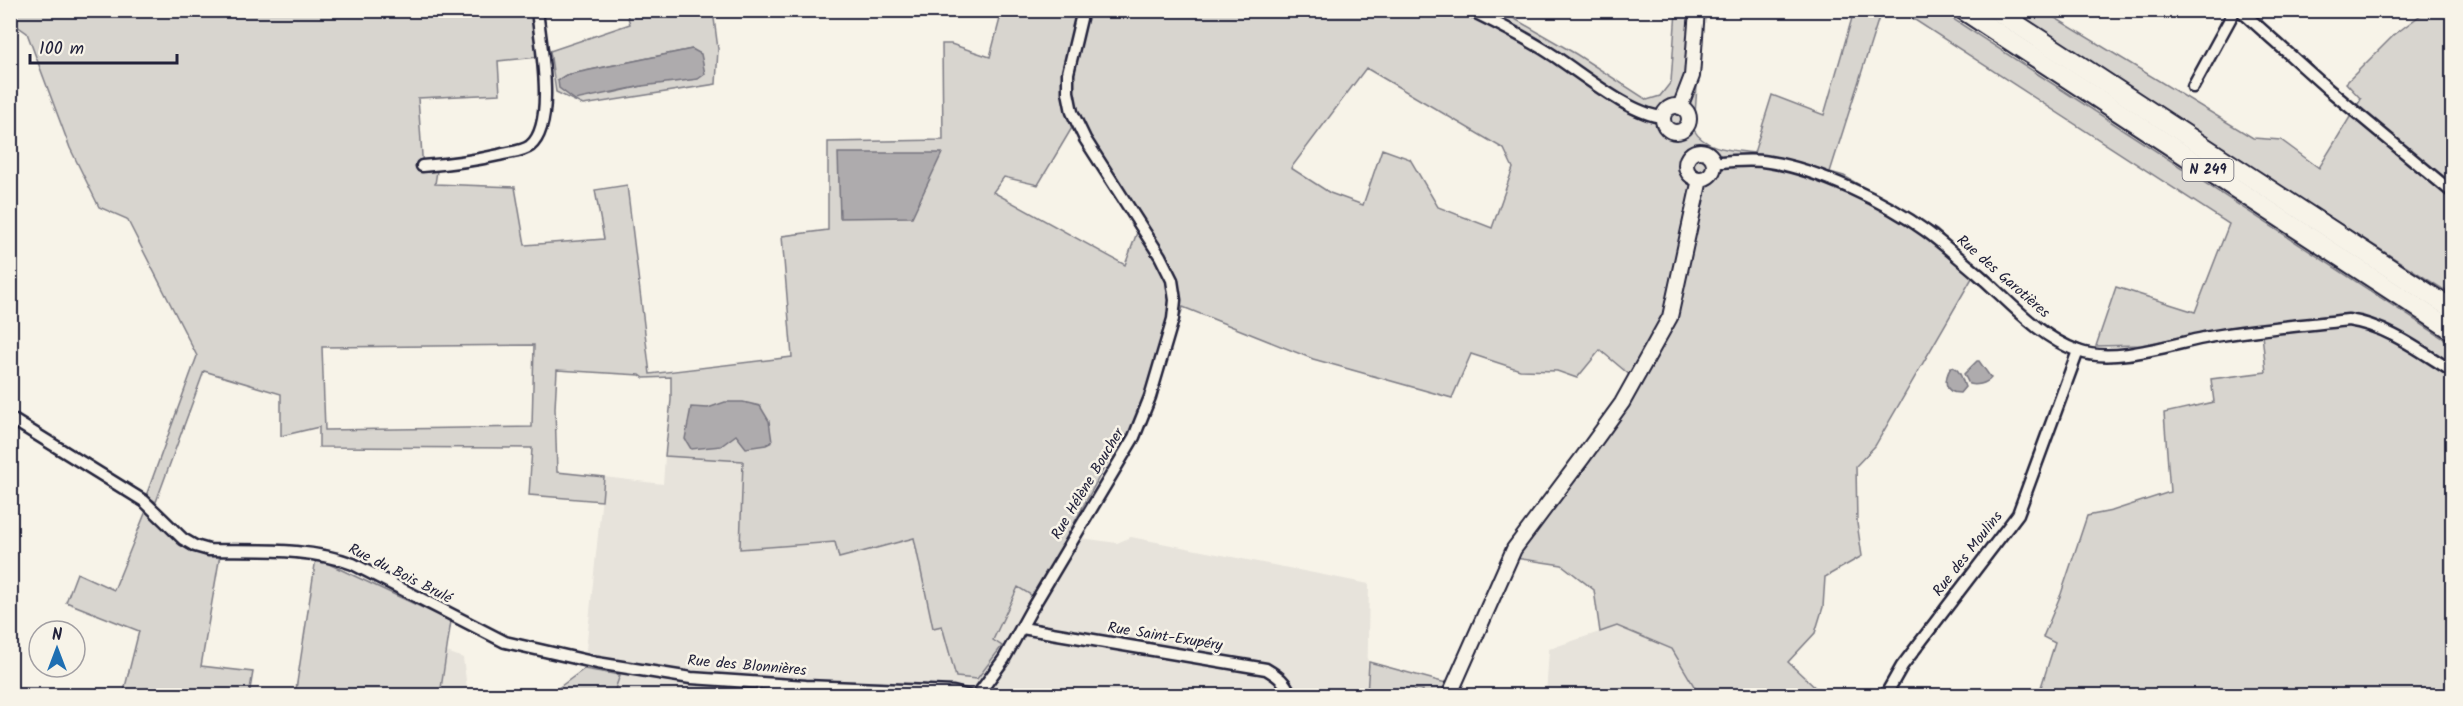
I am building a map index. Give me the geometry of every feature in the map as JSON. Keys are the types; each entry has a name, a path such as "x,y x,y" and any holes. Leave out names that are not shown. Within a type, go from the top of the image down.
{"highway":[{"name":"N 249","path":"1963,10 2452,330"},
{"name":"N 249","path":"1995,10 2452,309"}],"street":[{"path":"422,165 482,160 530,146 538,136 543,120 544,71 537,10"},
{"name":"Rue Hélène Boucher","path":"977,696 1004,659 1079,527 1134,437 1150,397 1173,319 1175,300 1172,280 1160,256 1085,138 1072,112 1068,92 1068,73 1083,10"},
{"path":"1470,10 1546,51 1635,109 1652,116 1663,117"},
{"path":"1680,107 1692,76 1697,10"},
{"path":"2193,87 2235,10"},
{"path":"2240,10 2328,89 2452,192"},
{"path":"1663,117 1669,108 1680,107"},
{"path":"1680,107 1688,115 1683,129 1695,153"},
{"path":"1663,117 1667,129 1683,129"},
{"path":"1695,153 1711,156 1714,163 1712,173 1700,179"},
{"path":"1695,153 1686,163 1688,172 1700,179"},
{"name":"Rue des Garotières","path":"1714,163 1767,161 1797,168 1825,178 1887,207 1926,231 2034,326 2078,351 2107,355 2155,350 2204,338 2348,320 2379,327 2452,370"},
{"path":"1449,696 1514,549 1622,403 1670,317 1700,179"},
{"name":"Rue des Moulins","path":"1885,696 1902,666 2018,514 2078,351"},
{"name":"Rue du Bois Brulé","path":"10,418 144,501 183,539 195,546 209,550 310,552 332,556 353,564 504,642 524,647"},
{"name":"Rue Saint-Exupéry","path":"1022,628 1266,669 1278,676 1287,686 1291,696"},
{"name":"Rue des Blonnières","path":"524,647 597,663 691,678 806,686 953,692 969,696"}],"shaded area":[{"path":"11,10 532,11 538,57 498,61 500,94 418,98 423,170 437,171 435,184 515,187 525,245 604,239 595,190 627,185 650,374 792,357 782,236 828,230 828,142 943,140 942,44 951,44 990,57 1002,11 1501,11 1576,54 1647,100 1660,96 1671,82 1676,11 1702,11 1694,130 1705,142 1729,150 1754,153 1772,95 1824,115 1854,11 1881,11 1830,172 1844,176 1937,230 1979,271 1972,278 1875,446 1856,466 1857,523 1862,556 1825,577 1823,607 1815,633 1788,662 1823,695 1696,695 1697,691 1672,649 1617,626 1600,632 1594,590 1562,565 1515,558 1610,431 1638,382 1600,350 1577,378 1557,371 1520,370 1471,354 1452,398 1313,359 1183,307 1138,443 1122,435 1034,597 1018,587 993,640 1002,646 977,679 956,677 942,626 933,628 914,538 839,558 835,542 740,549 743,461 665,456 671,377 644,378 640,375 557,370 555,408 557,472 604,477 602,501 529,495 532,448 319,447 319,427 281,436 281,394 204,371 156,502 146,496 197,356 127,219 99,207 70,148 27,33 14,24 11,26","holes":["1366,68 1504,149 1513,168 1492,228 1438,207 1410,159 1382,149 1363,205 1330,193 1291,168","1073,126 1139,227 1125,265 993,192 1004,177 1038,185","534,345 532,427 325,430 322,347"]},
{"path":"626,11 713,11 718,49 716,84 583,105 556,92 550,51 630,24","holes":["692,49 642,86 612,93 558,80 566,75"]},
{"path":"1901,11 1941,11 2452,344 2452,695 2065,696 2041,687 2055,643 2043,637 2061,594 2087,516 2112,511 2170,492 2164,413 2214,402 2211,379 2266,372 2261,325 2200,333 2141,345 2096,346 2116,287 2195,312 2229,224"},
{"path":"2013,11 2044,11 2253,138 2281,140 2319,168 2361,99 2346,83 2394,35 2426,11 2452,11 2452,295 2240,160"},
{"path":"692,49 701,54 705,74 698,79 642,86 575,100 559,88 558,80 566,75"},
{"path":"838,153 942,153 912,217 840,218"},
{"path":"1977,361 1991,378 1981,384 1969,384 1964,374"},
{"path":"1951,367 1959,372 1963,381 1965,387 1960,393 1950,391 1946,384"},
{"path":"725,402 743,402 760,406 769,421 772,442 746,448 736,435 721,446 691,449 685,439 691,407 708,408"},
{"path":"665,456 743,460 741,549 835,542 839,558 914,538 933,627 941,626 993,640 1018,586 1034,596 1075,523 1082,528 1081,538 1117,543 1131,537 1369,584 1367,695 613,696 619,675 584,669 604,477 663,484"},
{"path":"146,511 180,540 220,555 201,666 253,672 249,695 123,695 139,631 66,602 77,573 114,590"},
{"path":"316,558 451,621 440,695 295,696"},
{"path":"1617,626 1672,649 1698,691 1696,696 1546,696 1549,649"},
{"path":"447,652 463,658 468,695 440,695"},
{"path":"1369,662 1446,683 1441,695 1421,695 1423,690 1415,689 1413,695 1367,696"},
{"path":"584,669 620,675 613,695 549,695"}]}
